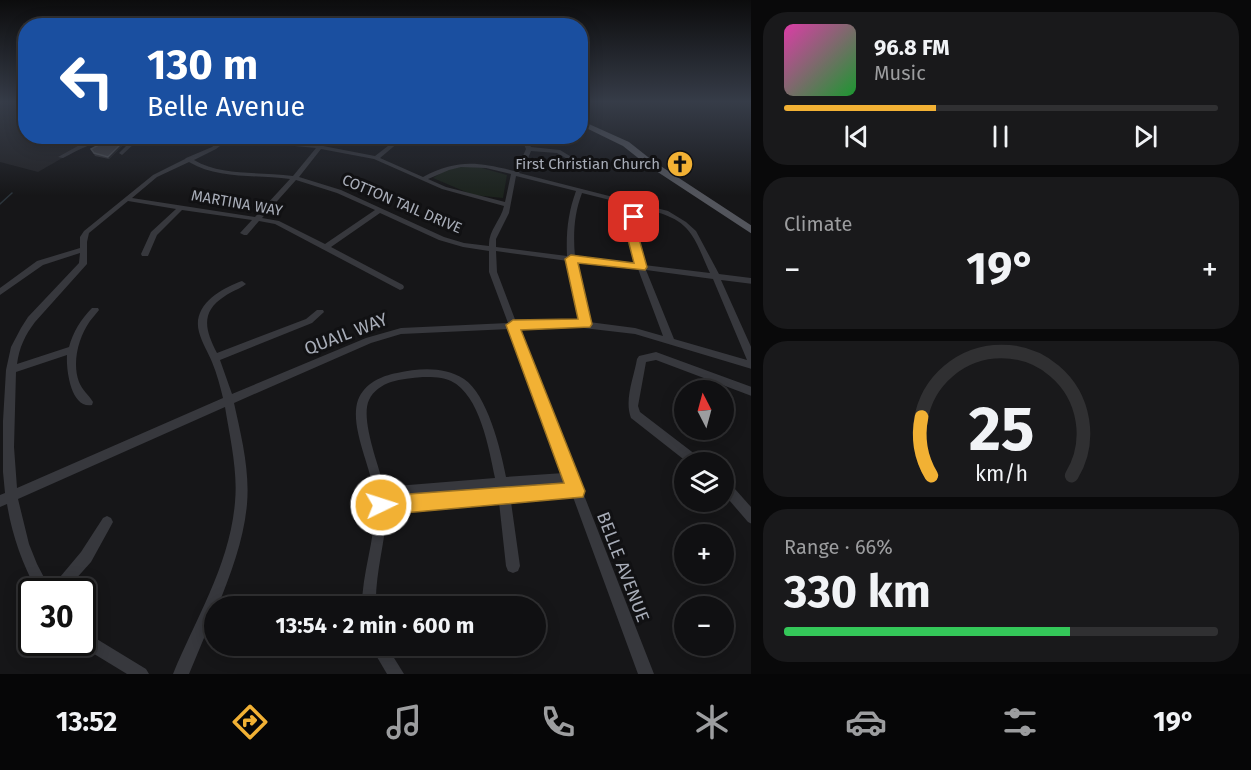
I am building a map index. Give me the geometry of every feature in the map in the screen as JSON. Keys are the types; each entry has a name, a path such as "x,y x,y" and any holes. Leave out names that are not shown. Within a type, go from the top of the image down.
{"main road":[{"path":"599,133 637,153 751,230"}],"street":[{"path":"61,157 88,144"},
{"path":"122,153 132,144"},
{"path":"38,578 21,545 5,499 11,370 15,350 24,330 50,298 83,264 81,244 86,232 167,168 219,144"},
{"path":"293,144 376,158 470,197 508,205"},
{"path":"244,233 323,144"},
{"path":"376,158 393,144"},
{"path":"526,144 529,149 558,151 580,164"},
{"name":"BELLE AVENUE","path":"529,149 510,183 508,205 494,232 491,249 496,286 646,674"},
{"name":"COTTON TAIL DRIVE","path":"188,159 197,166 213,170 295,178 354,197 446,240 491,249 751,281"},
{"path":"423,179 448,166 466,164 515,173 666,212 694,232 716,277 751,361"},
{"path":"580,190 571,207 569,226 571,259 585,324"},
{"name":"MARTINA WAY","path":"125,199 258,217 286,225 400,287"},
{"path":"638,205 631,228 641,267 670,341"},
{"path":"145,254 154,234 182,207"},
{"path":"326,247 380,210"},
{"path":"0,292 40,263 82,250"},
{"path":"181,674 219,583 238,520 240,470 229,401 215,358 202,330 203,317 215,299 243,284"},
{"path":"88,402 81,396 74,384 72,350 76,332 95,310"},
{"path":"215,358 309,321 320,312"},
{"name":"QUAIL WAY","path":"5,499 385,334 418,328 585,324 625,329 751,363"},
{"path":"11,370 72,350"},
{"path":"683,452 635,415 633,406 642,358 660,357 751,392"},
{"path":"370,596 380,499 360,421 362,404 371,389 379,382 418,373 434,372 452,377 474,395 486,427 504,496 513,541 513,566"},
{"path":"380,499 501,483 571,478"},
{"path":"380,499 504,496 576,491"},
{"path":"734,496 750,513"},
{"path":"67,578 86,557 107,522"},
{"path":"96,647 141,674"},
{"path":"384,656 396,674"}],"shaded area":[{"path":"0,133 18,133 18,144 87,144 38,172 0,162"},
{"path":"462,166 482,168 507,175 503,198 473,195 433,178 449,168"}],"building":[{"path":"100,144 121,144 108,157 94,153 91,149"}],"waterway":[{"path":"0,204 12,193"}],"place":[{"name":"First Christian Church","path":"680,164"}],"route":[{"path":"381,505 576,491 513,325 585,324 571,259 641,267 631,228 634,217"}]}
